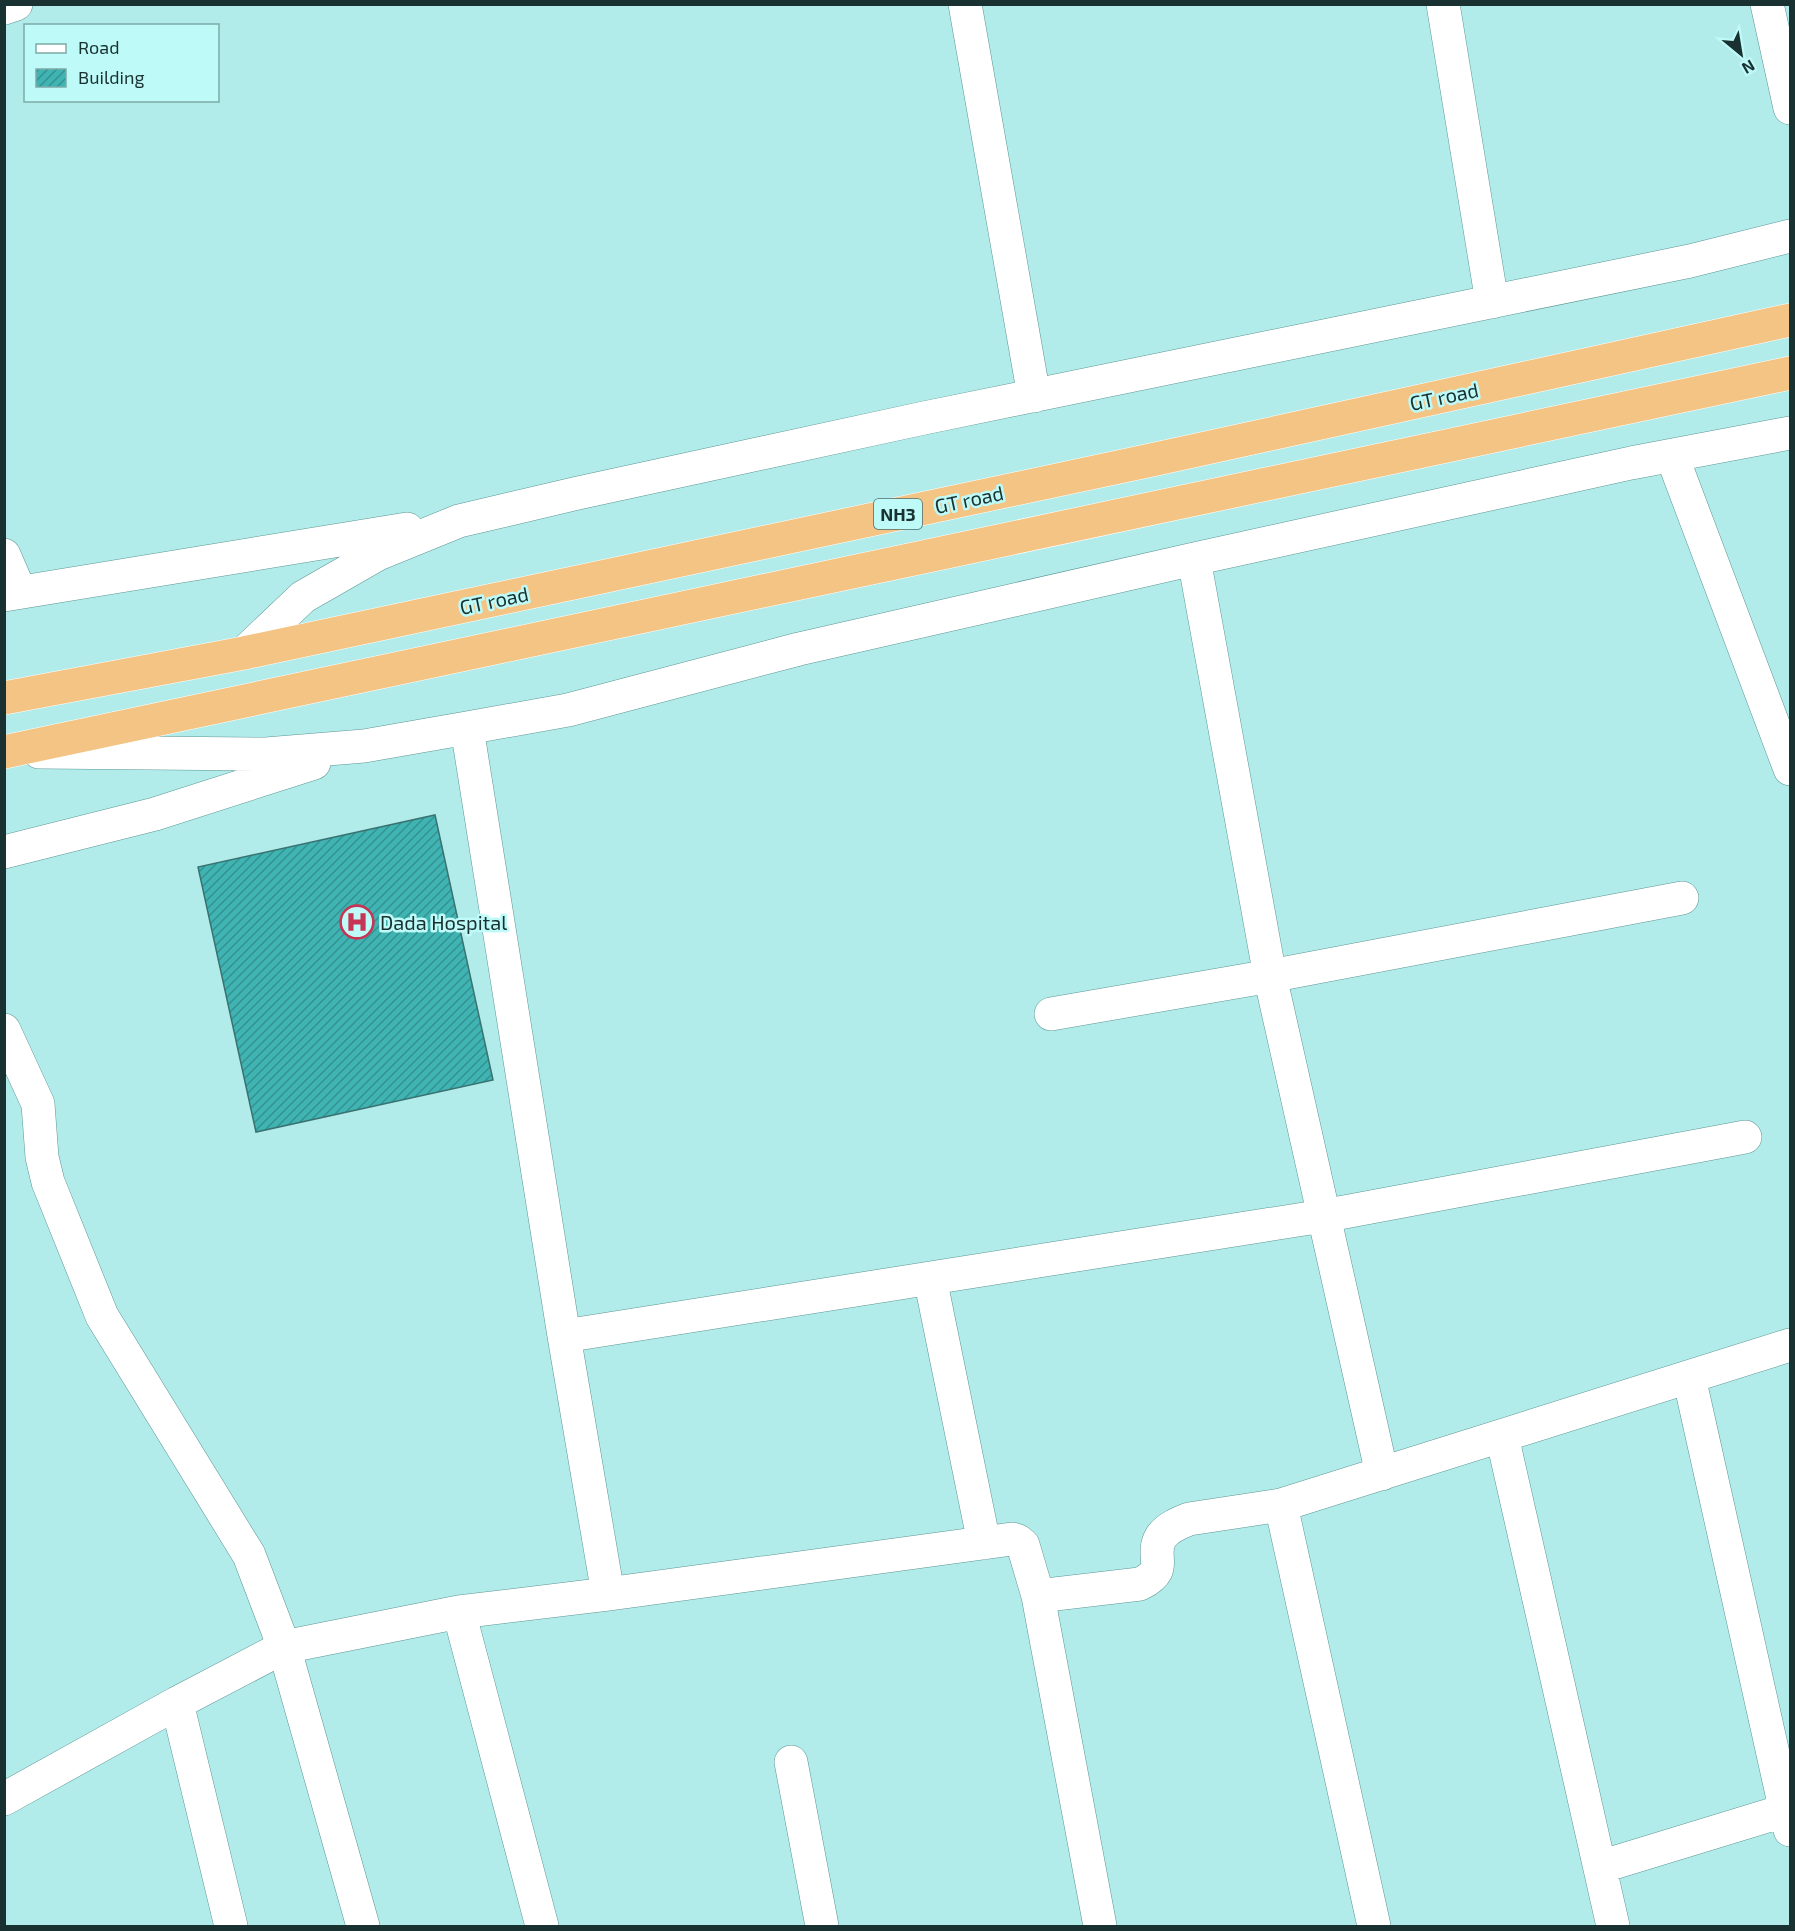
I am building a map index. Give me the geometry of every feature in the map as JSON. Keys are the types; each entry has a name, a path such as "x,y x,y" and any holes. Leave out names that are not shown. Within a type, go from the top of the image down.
{"highway":[{"name":"GT road","path":"4,698 244,654 1156,459 1791,320"},
{"name":"NH3","path":"6,752 1791,373"}],"street":[{"path":"4,8 16,4"},
{"path":"965,4 1034,396"},
{"path":"1443,4 1492,302"},
{"path":"1767,4 1791,108"},
{"path":"4,555 12,594 459,521 589,490 1034,396 1690,261 1791,236"},
{"path":"6,752 266,754 364,747 568,710 799,649 1194,559 1672,456 1791,433"},
{"path":"1672,456 1791,769"},
{"path":"244,654 303,597 378,554 459,521"},
{"path":"1194,559 1270,976 1382,1474"},
{"path":"467,728 564,1336 608,1594"},
{"path":"4,852 154,814 364,747"},
{"path":"1051,1014 1270,976 1682,898"},
{"path":"4,1030 38,1104 42,1157 48,1182 102,1316 249,1555 284,1647 363,1926"},
{"path":"564,1336 1323,1216 1745,1137"},
{"path":"930,1278 984,1543"},
{"path":"1038,1596 1140,1584 1154,1575 1159,1564 1158,1546 1162,1537 1175,1525 1189,1519 1281,1505 1791,1345"},
{"path":"1600,1867 1789,1817 1689,1377"},
{"path":"1502,1436 1613,1926"},
{"path":"1281,1505 1374,1926"},
{"path":"4,1799 177,1703 284,1647 459,1612 1012,1539 1023,1545 1038,1596 1100,1926"},
{"path":"459,1612 542,1926"},
{"path":"177,1703 231,1926"},
{"path":"791,1762 822,1926"}],"building":[{"path":"435,815 493,1080 256,1132 198,867"}],"place":[{"name":"Dada Hospital","path":"357,922"}]}
